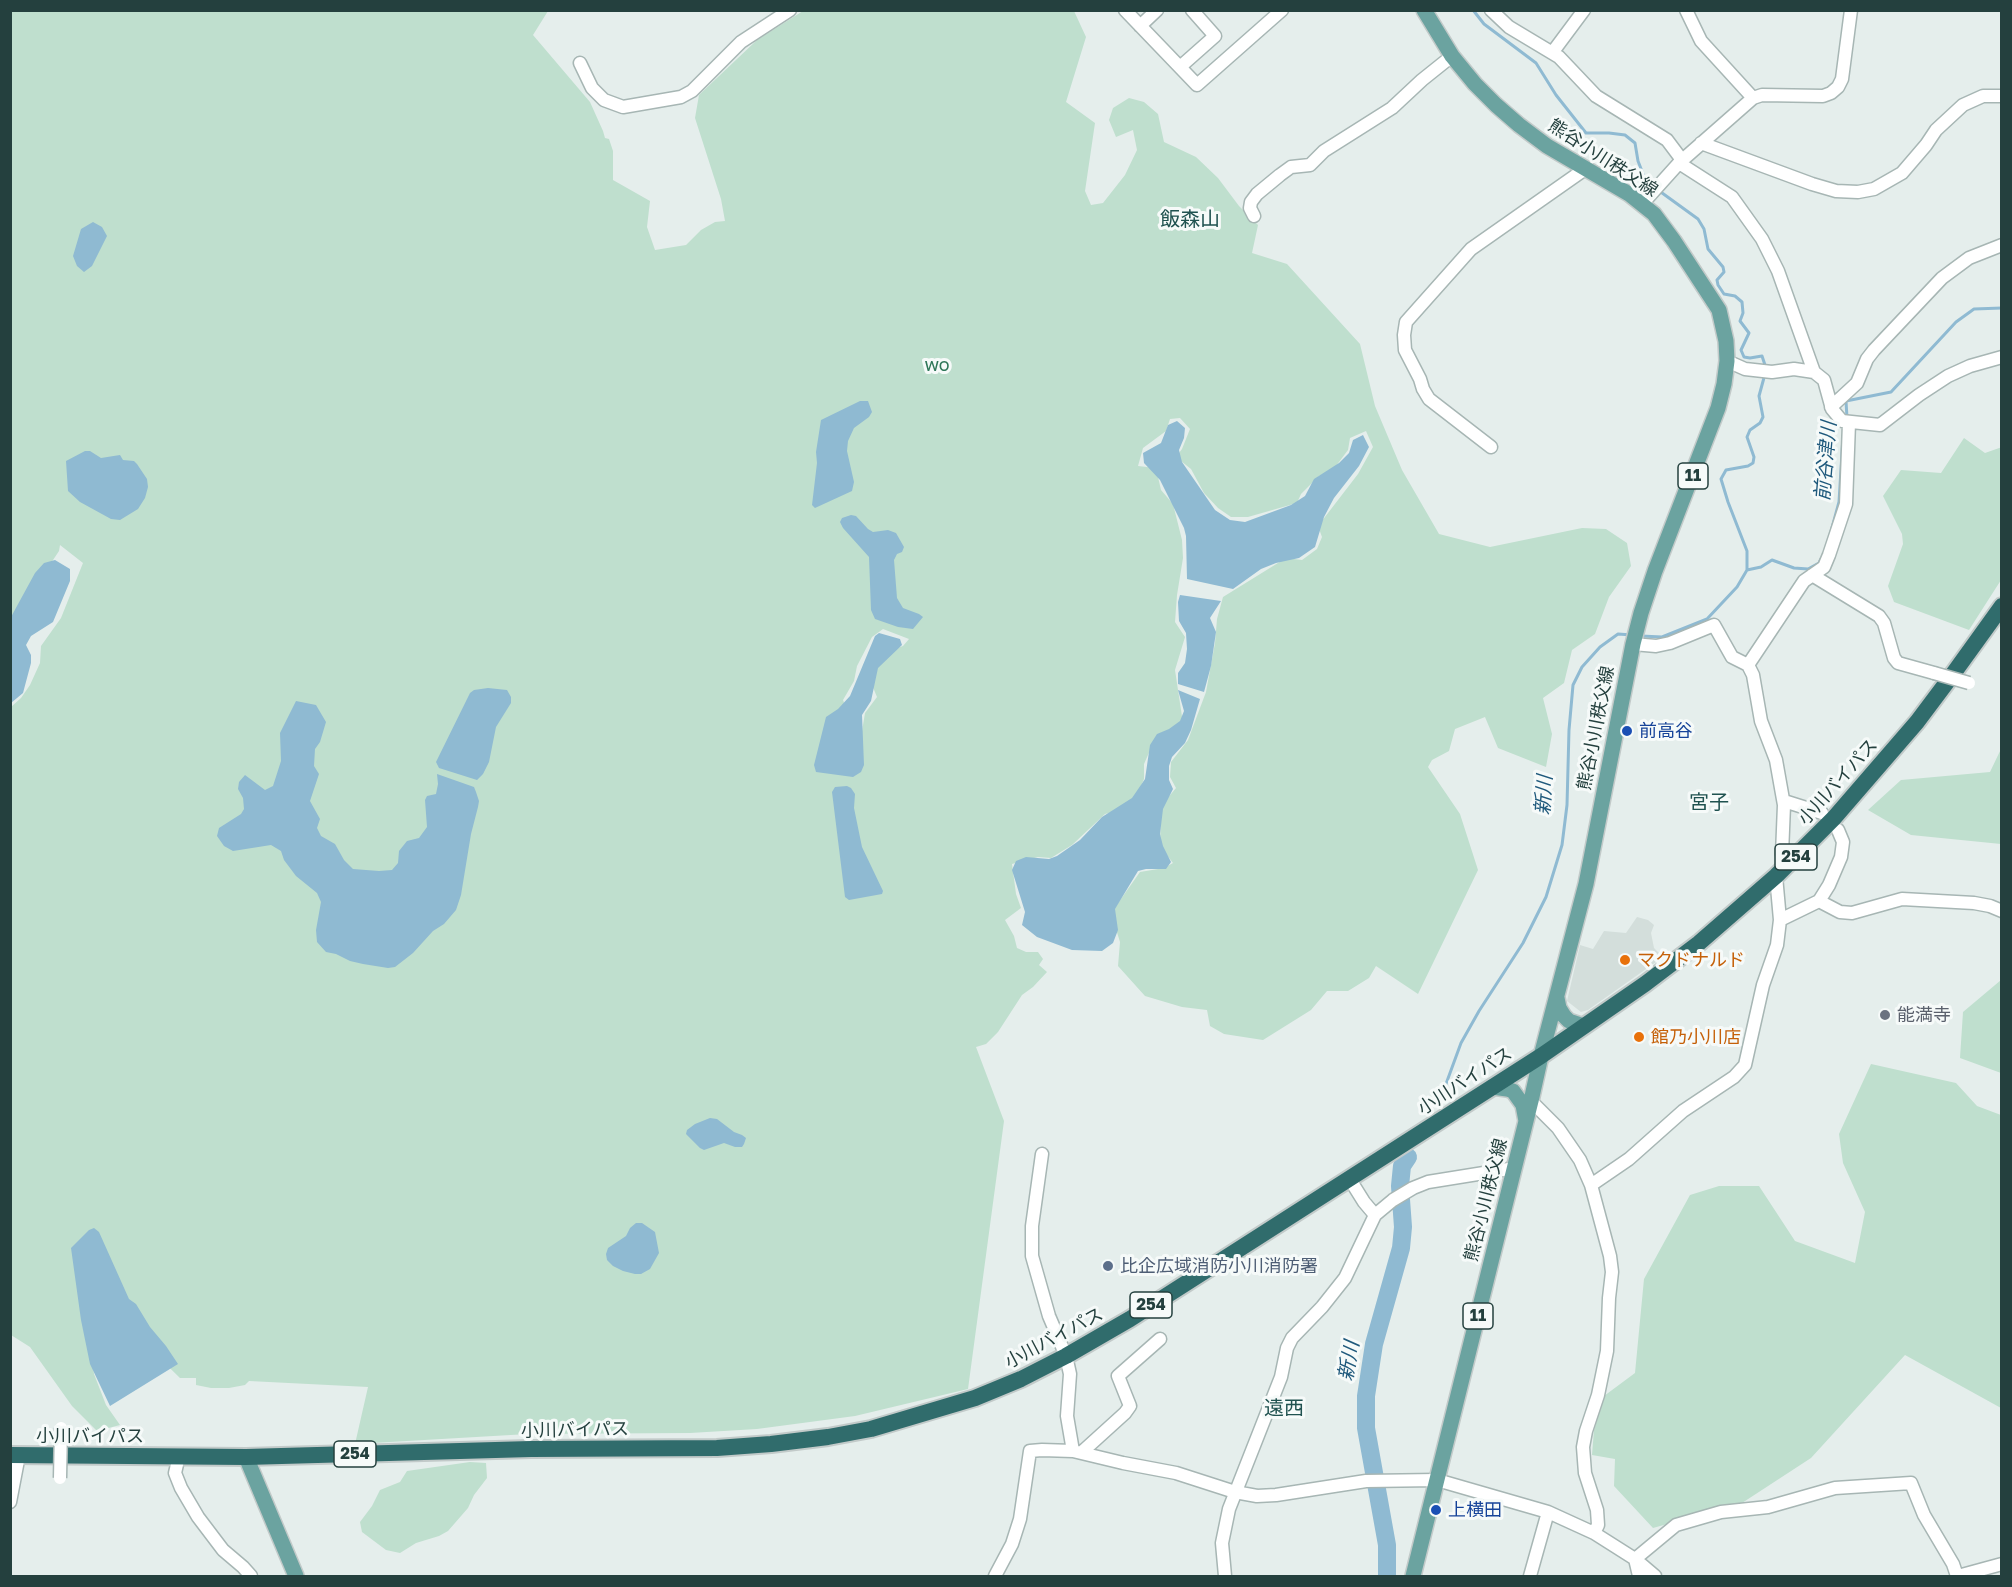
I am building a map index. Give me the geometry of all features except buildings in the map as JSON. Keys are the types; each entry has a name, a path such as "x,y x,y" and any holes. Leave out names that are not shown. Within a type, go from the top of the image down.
{"highway":[{"name":"小川バイパス","path":"15,1455 246,1457 531,1449 717,1448 828,1437 871,1430 975,1398 1021,1379 1130,1319 1541,1056 1645,984 1699,943 1782,871 1834,818 1917,722 2001,606"}],"main road":[{"name":"熊谷小川秩父線","path":"1413,1576 1541,1056 1586,884 1633,644 1655,572 1718,408 1725,384 1727,361 1723,325 1712,298 1664,227 1643,203 1585,169 1519,125 1482,91 1452,56 1424,10"},
{"path":"1557,998 1564,1016 1569,1021 1584,1026"},
{"path":"1492,1087 1513,1092 1523,1105 1526,1121"},
{"path":"246,1457 296,1576"}],"street":[{"path":"580,63 592,88 604,100 623,107 681,97 692,91 741,42 790,10"},
{"path":"1125,10 1197,85 1282,10"},
{"path":"1140,26 1157,10"},
{"path":"1180,67 1215,36 1192,10"},
{"path":"1491,10 1516,32 1559,57 1596,96 1667,140 1681,162 1732,197 1762,239 1779,271 1814,372"},
{"path":"1552,53 1584,10"},
{"path":"1686,10 1701,41 1753,98"},
{"path":"1643,203 1681,162 1753,98 1762,95 1823,96 1838,87 1842,79 1851,10"},
{"path":"1254,216 1250,208 1251,202 1280,175 1291,167 1310,165 1324,152 1392,108 1452,56"},
{"path":"1701,143 1812,184 1858,192 1874,189 1902,173 1936,130 1963,105 1983,96 2001,96"},
{"path":"1491,447 1429,399 1405,350 1406,322 1471,249 1585,169"},
{"path":"1831,407 1857,383 1867,359 1874,350 1942,278 1970,258 2001,245"},
{"path":"1727,361 1745,369 1772,372 1794,369 1814,372 1824,380 1831,407 1842,421 1880,425 1948,376 1970,366 2001,357"},
{"path":"1748,665 1804,581 1824,567 1830,555 1846,504 1849,423"},
{"path":"1812,575 1879,616 1884,623 1894,658 1898,663 1974,684"},
{"path":"1591,1185 1629,1159 1683,1111 1734,1077 1745,1065 1762,985 1777,945 1780,920 1784,801 1776,760 1761,721 1753,675 1748,665 1732,657 1714,625 1670,643 1656,646 1633,644"},
{"path":"1784,801 1822,813"},
{"path":"1780,920 1819,901 1841,857 1843,842 1838,830"},
{"path":"1819,901 1840,912 1852,913 1902,899 1974,903 2001,911"},
{"path":"1531,1101 1558,1128 1580,1160 1591,1185 1610,1256 1612,1272 1607,1351 1598,1395 1583,1447 1585,1473 1597,1510 1599,1525 1594,1533"},
{"path":"1042,1154 1032,1226 1032,1256 1049,1316 1066,1356 1070,1374 1067,1416 1077,1452"},
{"path":"1225,1576 1222,1543 1229,1509 1281,1377 1287,1348 1292,1338 1322,1307 1345,1278 1375,1215 1393,1200 1428,1182 1515,1168"},
{"path":"1349,1178 1375,1215"},
{"path":"1077,1452 1125,1413 1130,1406 1118,1376 1160,1339"},
{"path":"60,1478 61,1428"},
{"path":"995,1576 1012,1544 1020,1519 1030,1451 1077,1452 1176,1473 1235,1492 1257,1496 1366,1480 1437,1480 1548,1512 1594,1533 1635,1559 1655,1576"},
{"path":"10,1502 15,1455"},
{"path":"179,1456 176,1473 181,1488 198,1517 223,1550 251,1576"},
{"path":"1635,1559 1676,1525 1721,1512 1768,1508 1834,1488 1911,1483 1924,1515 1958,1576 2001,1564"},
{"path":"1530,1576 1548,1512"},
{"path":"1635,1559 1639,1576"}],"shaded area":[{"path":"1637,917 1648,920 1654,925 1651,933 1654,948 1663,957 1588,1010 1581,1012 1567,1001 1580,945 1593,949 1604,931 1626,933"}],"green space":[{"name":"wo","path":"11,11 548,11 533,35 590,102 613,151 613,180 650,201 647,227 655,250 686,245 701,230 715,222 725,221 721,199 695,118 699,95 757,40 803,11 1074,11 1086,37 1066,102 1095,123 1085,191 1091,205 1103,203 1125,175 1137,150 1133,130 1116,137 1109,120 1113,108 1129,98 1144,102 1158,114 1164,142 1196,157 1218,178 1239,206 1258,225 1252,253 1287,264 1360,344 1375,406 1402,470 1439,534 1490,547 1582,528 1606,529 1627,543 1631,566 1609,597 1595,634 1572,650 1564,683 1543,698 1552,734 1546,767 1498,748 1485,717 1455,729 1449,751 1432,760 1428,767 1460,814 1478,870 1418,994 1376,966 1369,978 1348,991 1327,991 1311,1010 1263,1040 1224,1034 1210,1026 1207,1010 1182,1007 1145,996 1118,966 1120,942 1111,913 1140,872 1164,868 1173,863 1160,846 1161,806 1176,788 1170,777 1171,762 1188,740 1206,692 1217,619 1223,597 1286,558 1302,560 1317,549 1322,537 1318,526 1358,474 1373,447 1366,431 1350,438 1348,450 1333,470 1319,476 1301,494 1297,503 1248,517 1231,517 1218,508 1204,493 1191,469 1176,457 1190,429 1180,418 1170,419 1166,431 1143,448 1138,466 1156,468 1161,490 1173,504 1182,540 1183,558 1175,622 1185,637 1175,670 1183,723 1155,739 1144,764 1144,779 1137,795 1124,809 1105,814 1072,845 1051,858 1038,857 1012,864 1016,894 1021,908 1005,920 1014,936 1017,948 1026,952 1038,952 1043,959 1039,965 1047,972 1022,995 998,1032 986,1044 976,1047 1004,1121 968,1389 855,1416 757,1429 690,1433 528,1434 355,1444 368,1387 249,1381 245,1385 229,1388 196,1385 196,1378 180,1378 84,1284 94,1374 106,1405 120,1425 97,1431 72,1406 30,1347 11,1335 11,707 30,685 40,663 41,646 61,618 83,563 60,545 59,551 11,620","holes":["883,629 909,639 903,646 894,649 881,659 870,680 877,697 865,713 860,743 843,700 854,681 857,666 872,637"]},
{"path":"1964,438 1985,453 2002,447 2001,580 1969,630 1894,602 1888,586 1903,544 1902,534 1883,496 1901,470 1941,473"},
{"path":"2001,749 2001,844 1911,835 1868,810 1901,780 1990,772"},
{"path":"2001,980 2001,1073 1960,1058 1963,1012"},
{"path":"1871,1064 1956,1083 1977,1106 2001,1115 2001,1408 1905,1355 1811,1458 1742,1503 1653,1528 1614,1486 1615,1459 1592,1455 1594,1430 1604,1396 1635,1373 1644,1279 1690,1195 1719,1186 1759,1186 1795,1241 1855,1263 1865,1212 1843,1163 1839,1134"},
{"path":"470,1462 486,1463 487,1478 474,1495 468,1508 448,1531 416,1543 400,1553 386,1550 362,1532 360,1522 380,1490 400,1482 407,1471"}],"water":[{"path":"93,222 102,227 107,236 92,266 84,272 77,266 73,256 81,229"},
{"path":"860,401 868,401 872,412 854,428 848,441 847,451 854,482 852,491 815,508 812,505 821,420"},
{"path":"1177,421 1185,428 1179,450 1182,462 1215,510 1230,520 1245,522 1291,505 1305,496 1314,479 1339,463 1349,453 1353,440 1363,435 1369,447 1359,466 1334,498 1324,517 1315,547 1299,558 1261,569 1233,589 1187,579 1184,528 1160,480 1144,463 1143,453 1161,443 1168,425"},
{"path":"85,451 90,451 101,458 120,455 123,460 134,461 137,464 147,479 148,487 145,498 138,509 120,520 111,519 80,502 68,491 66,461"},
{"path":"856,516 873,532 888,530 896,533 904,547 894,560 897,598 903,608 923,617 913,629 898,627 875,619 871,610 869,557 840,522 842,518"},
{"path":"55,560 70,569 70,581 53,622 31,636 26,645 31,655 31,663 23,693 11,703 11,617 35,573 44,563"},
{"path":"1180,595 1221,601 1210,618 1216,632 1204,692 1178,684 1178,673 1185,663 1187,649 1186,633 1179,621"},
{"path":"879,633 900,639 902,645 878,668 871,701 862,715 864,765 861,772 853,777 816,772 814,765 826,717 838,709 850,696 875,636"},
{"path":"488,688 507,690 511,703 496,727 489,762 483,774 477,780 439,768 436,762 470,693 474,690"},
{"path":"1178,690 1200,699 1185,743 1172,757 1169,766 1169,780 1173,789 1163,809 1160,834 1171,862 1166,869 1138,871 1115,909 1118,930 1113,943 1102,951 1072,950 1037,937 1022,925 1025,912 1012,870 1016,861 1026,857 1049,859 1057,856 1080,840 1102,817 1132,798 1145,779 1150,745 1157,734 1180,721 1184,711"},
{"path":"296,701 316,705 326,722 320,742 315,749 314,766 319,774 310,801 320,819 317,828 321,836 335,844 344,860 353,869 392,870 398,863 399,851 407,841 419,838 427,827 425,800 427,796 436,794 437,774 474,787 476,792 478,807 456,910 413,953 395,967 363,964 326,952 317,942 316,930 321,902 317,893 296,876 284,860 281,851 271,845 233,851 224,846 217,836 219,828 241,814 244,809 243,798 238,789 239,782 245,775 265,790 273,786 281,761 280,733"},
{"path":"847,786 855,794 854,808 862,847 883,891 882,894 849,900 845,897 832,792 835,787"},
{"path":"710,1118 717,1119 746,1138 742,1147 724,1143 704,1150 700,1148 686,1134 687,1130"},
{"path":"636,1223 642,1223 655,1232 659,1253 650,1269 641,1274 623,1271 613,1266 607,1260 606,1254 608,1248 626,1236"},
{"path":"94,1228 99,1232 129,1299 136,1304 178,1364 110,1406 90,1364 71,1248"}],"waterway":[{"path":"1473,10 1484,24 1536,63 1556,95 1586,133 1625,135 1635,143 1638,161 1645,179 1653,185"},
{"path":"1658,190 1698,219 1704,229 1708,249 1723,267 1724,272 1717,280 1718,285 1724,294 1735,296 1742,302 1743,313 1740,321 1749,333 1741,350 1744,357 1762,356 1766,368"},
{"name":"前谷津川","path":"1847,418 1846,401 1891,392 1956,322 1974,309 2002,308"},
{"path":"1641,636 1662,637 1707,619 1737,587 1747,570 1747,551 1721,479 1726,470 1753,463 1754,457 1747,437 1750,430 1760,423 1763,417 1759,396 1765,374"},
{"name":"前谷津川","path":"1829,539 1839,502 1843,436"},
{"name":"前谷津川","path":"1747,570 1761,567 1772,560 1794,568 1808,569 1819,563 1821,559"},
{"name":"新川","path":"1439,1103 1461,1043 1523,943 1546,897 1562,845 1567,805 1573,685 1582,667 1600,647 1618,634 1632,635"},
{"name":"新川","path":"1387,1576 1387,1545 1366,1428 1366,1396 1374,1344 1401,1248 1403,1227 1400,1186 1402,1166 1408,1157"}],"place":[{"name":"前高谷","path":"1627,731"},
{"name":"マクドナルド","path":"1625,960"},
{"name":"能満寺","path":"1885,1015"},
{"name":"館乃小川店","path":"1639,1037"},
{"name":"比企広域消防小川消防署","path":"1108,1266"},
{"name":"上横田","path":"1436,1510"}],"district":[{"name":"飯森山","path":"1190,220"},
{"name":"宮子","path":"1709,803"},
{"name":"遠西","path":"1284,1409"}]}
